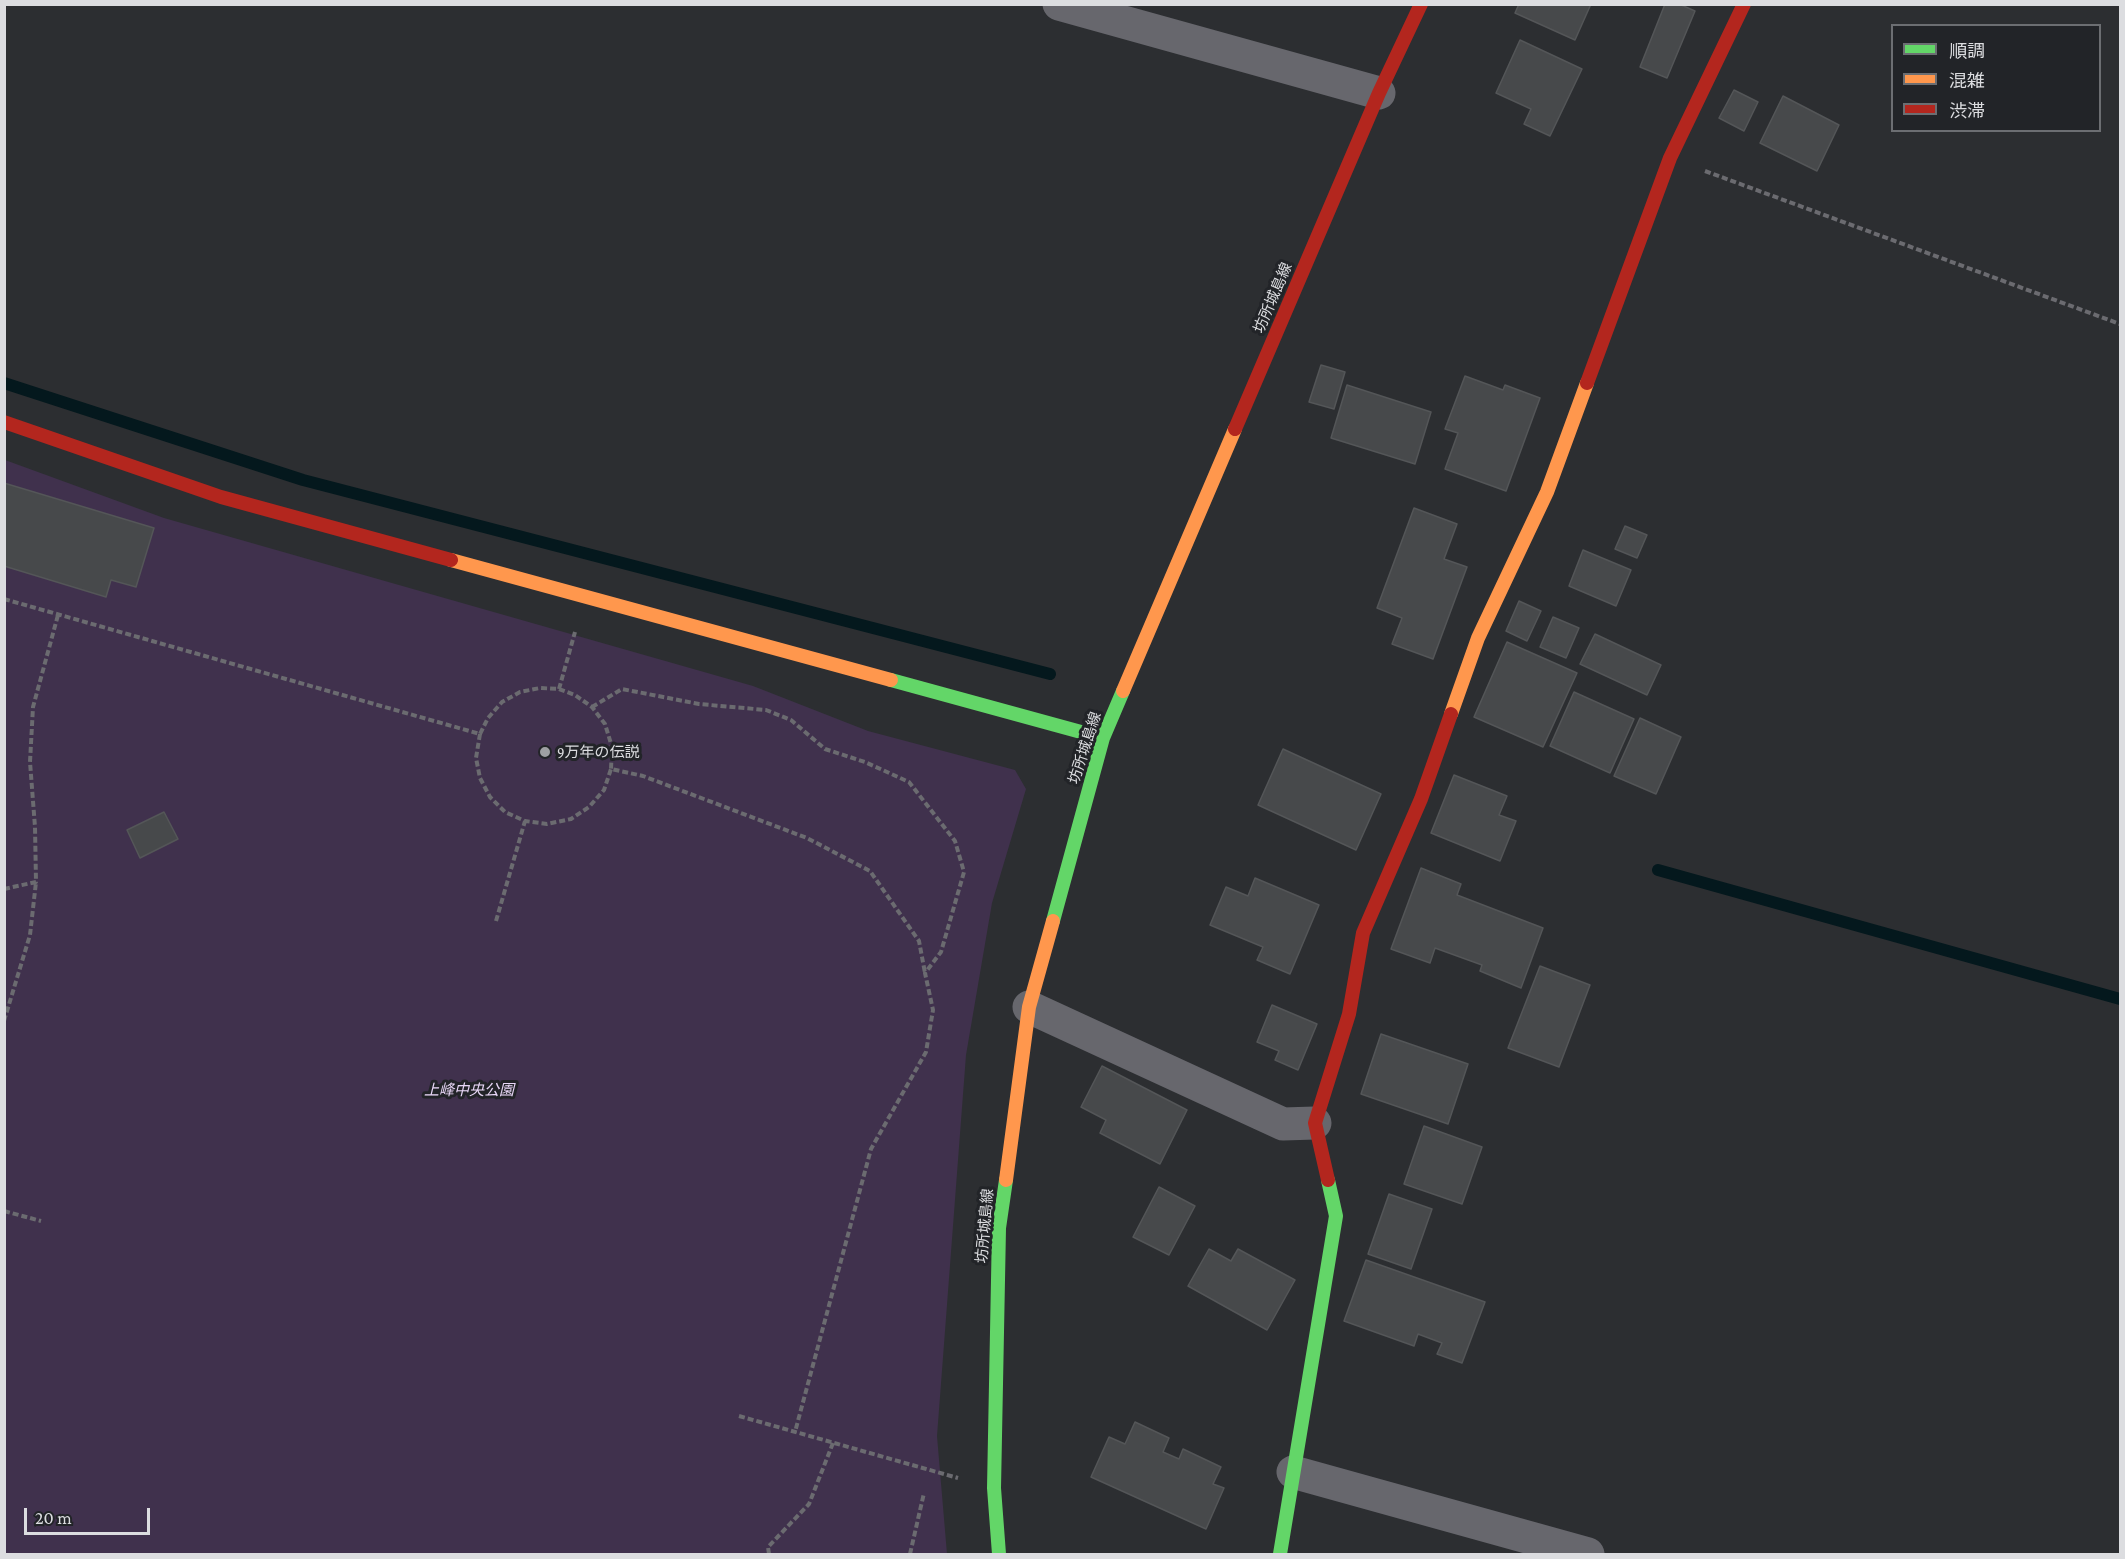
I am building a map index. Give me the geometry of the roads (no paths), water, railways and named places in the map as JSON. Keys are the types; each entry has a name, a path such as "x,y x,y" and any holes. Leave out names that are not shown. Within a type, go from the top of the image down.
{"street":[{"path":"1059,4 1379,93"},
{"name":"坊所城島線","path":"999,1554 994,1488 999,1227 1029,1007 1103,738 1379,93 1421,4"},
{"path":"1280,1554 1336,1216 1314,1123 1349,1014 1363,933 1421,799 1478,638 1547,492 1670,158 1744,4"},
{"path":"4,422 221,496 1103,738"},
{"path":"1029,1007 1283,1124 1314,1123"},
{"path":"1293,1472 1588,1554"}],"waterway":[{"path":"4,383 303,480 1050,674"},
{"path":"1658,870 2120,999"}],"place":[{"name":"9万年の伝説","path":"545,752"}],"park label":[{"name":"上峰中央公園","path":"469,1090"}]}
